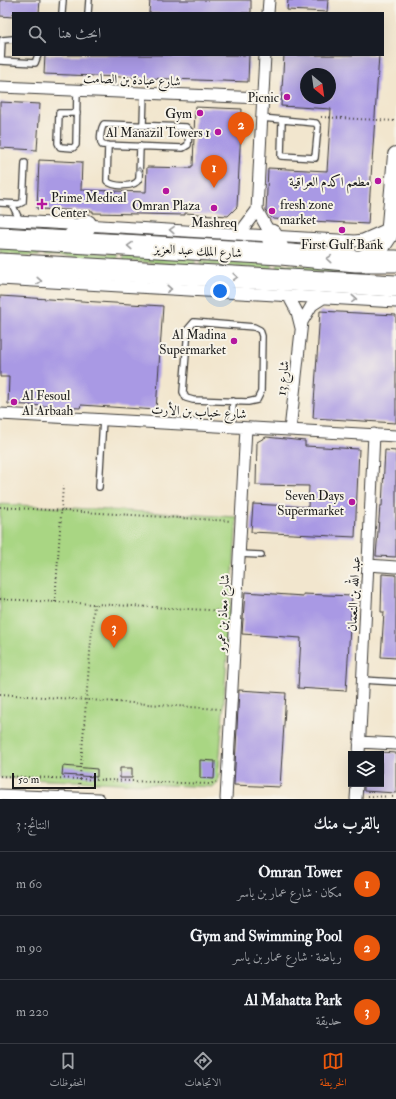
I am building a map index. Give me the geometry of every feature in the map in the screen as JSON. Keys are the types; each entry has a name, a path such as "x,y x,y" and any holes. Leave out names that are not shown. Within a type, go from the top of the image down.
{"highway":[{"path":"68,242 86,225"},
{"path":"271,235 281,254"},
{"name":"شارع الملك عبد العزيز","path":"0,238 281,254 356,261 396,261"},
{"name":"شارع الملك عبد العزيز","path":"0,264 396,286"},
{"path":"127,286 144,272"},
{"path":"273,280 289,296"}],"street":[{"path":"268,12 269,0"},
{"path":"265,56 257,210 271,235"},
{"name":"شارع عبادة بن الصامت","path":"0,87 263,98"},
{"path":"356,261 380,248 386,242 390,228 395,186 396,155"},
{"path":"239,234 257,210"},
{"name":"شارع الملك عبد العزيز","path":"0,220 356,241 363,240 390,228"},
{"path":"0,279 396,302"},
{"name":"شارع 13","path":"289,296 297,312 301,328"},
{"name":"شارع 13","path":"290,430 301,328 308,310 323,298"},
{"name":"شارع خباب بن الأرت","path":"0,414 396,436"},
{"name":"شارع معاذ بن عمرو","path":"226,799 246,428"},
{"name":"عبد الله بن النعمان","path":"359,751 374,434"},
{"path":"368,565 396,567"},
{"path":"360,742 396,744"},
{"path":"0,795 100,799"}],"lane":[{"path":"62,12 63,0"},
{"path":"88,12 89,0"},
{"path":"12,39 5,39 2,42 0,61 36,63 38,56"},
{"path":"77,90 77,113 75,147 60,147 58,145 59,113 77,113"},
{"path":"143,125 144,93"},
{"path":"262,118 315,122 318,124 315,158 281,156 282,120"},
{"path":"103,124 143,125 186,127 189,130 188,145 183,148 108,145 101,143 103,124"},
{"path":"108,145 107,181 111,184 132,186 137,184 139,179 140,146"},
{"path":"0,203 21,204 23,202 25,163"},
{"path":"12,204 20,221"},
{"path":"198,322 254,327 260,330 262,336 260,397 253,402 233,401 193,400 184,395 188,329 192,324 198,322"},
{"path":"232,427 233,401"},
{"path":"99,487 103,420"},
{"path":"239,554 261,555"},
{"path":"362,680 396,682"}],"path":[{"path":"317,116 396,121"},
{"path":"55,602 64,486"},
{"path":"0,507 228,519 233,524"},
{"path":"0,599 228,611"},
{"path":"78,798 94,604"},
{"path":"0,694 221,709"},
{"path":"0,776 209,784 214,783 217,777"},
{"path":"356,793 396,797"}],"green space":[{"path":"0,248 39,250 39,256 0,254"},
{"path":"45,250 117,254 116,260 44,256"},
{"path":"123,255 195,259 195,265 122,261"},
{"path":"200,260 272,264 272,269 200,265"},
{"path":"278,264 350,268 349,274 277,270"},
{"path":"0,504 237,517 218,782 213,787 0,778"}],"building":[{"path":"0,0 40,0 39,12 12,12 12,17 0,16"},
{"path":"150,0 251,0 251,12 149,12"},
{"path":"288,0 328,0 327,12 287,10"},
{"path":"45,56 249,56 248,82 44,74"},
{"path":"284,56 379,56 368,224 273,219 266,211 268,168 327,171 331,109 281,106"},
{"path":"0,102 40,104 37,150 0,148"},
{"path":"195,107 242,109 237,207 228,216 185,213 185,215 93,213 93,211 37,209 39,160 82,162 81,190 146,192 147,167 191,168 191,166 193,166"},
{"path":"0,296 163,306 156,410 81,405 80,408 8,404 9,377 0,377"},
{"path":"320,311 396,315 396,423 313,418"},
{"path":"266,437 305,441 305,446 359,449 355,537 251,532 253,504 308,507 309,486 256,485 257,442"},
{"path":"385,450 396,451 396,557 376,556 380,506 382,506"},
{"path":"382,574 396,575 396,658 381,657 384,612 381,612"},
{"path":"245,592 303,596 303,594 352,596 346,691 298,688 301,638 242,634"},
{"path":"239,690 286,693 280,787 234,785"},
{"path":"384,752 396,753 396,793 364,791 364,787 384,787"},
{"path":"200,760 215,761 214,779 200,778"},
{"path":"63,766 97,769 97,777 62,775"},
{"path":"120,768 132,768 132,778 120,778"}],"place":[{"name":"Picnic","path":"287,97"},
{"name":"Gym","path":"200,113"},
{"name":"Al Manazil Towers 1","path":"218,132"},
{"name":"Gym and Swimming Pool","path":"241,145"},
{"name":"مطعم اكدم العراقية","path":"378,181"},
{"name":"Omran Tower","path":"214,188"},
{"name":"Omran Plaza","path":"166,191"},
{"name":"Prime Medical Center","path":"42,204"},
{"name":"Mashreq","path":"214,208"},
{"name":"fresh zone market","path":"272,211"},
{"name":"First Gulf Bank","path":"342,230"},
{"name":"Al Madina Supermarket","path":"234,341"},
{"name":"Al Fesoul Al Arbaah","path":"14,402"},
{"name":"Seven Days Supermarket","path":"352,502"},
{"name":"Al Mahatta Park","path":"114,648"}]}
